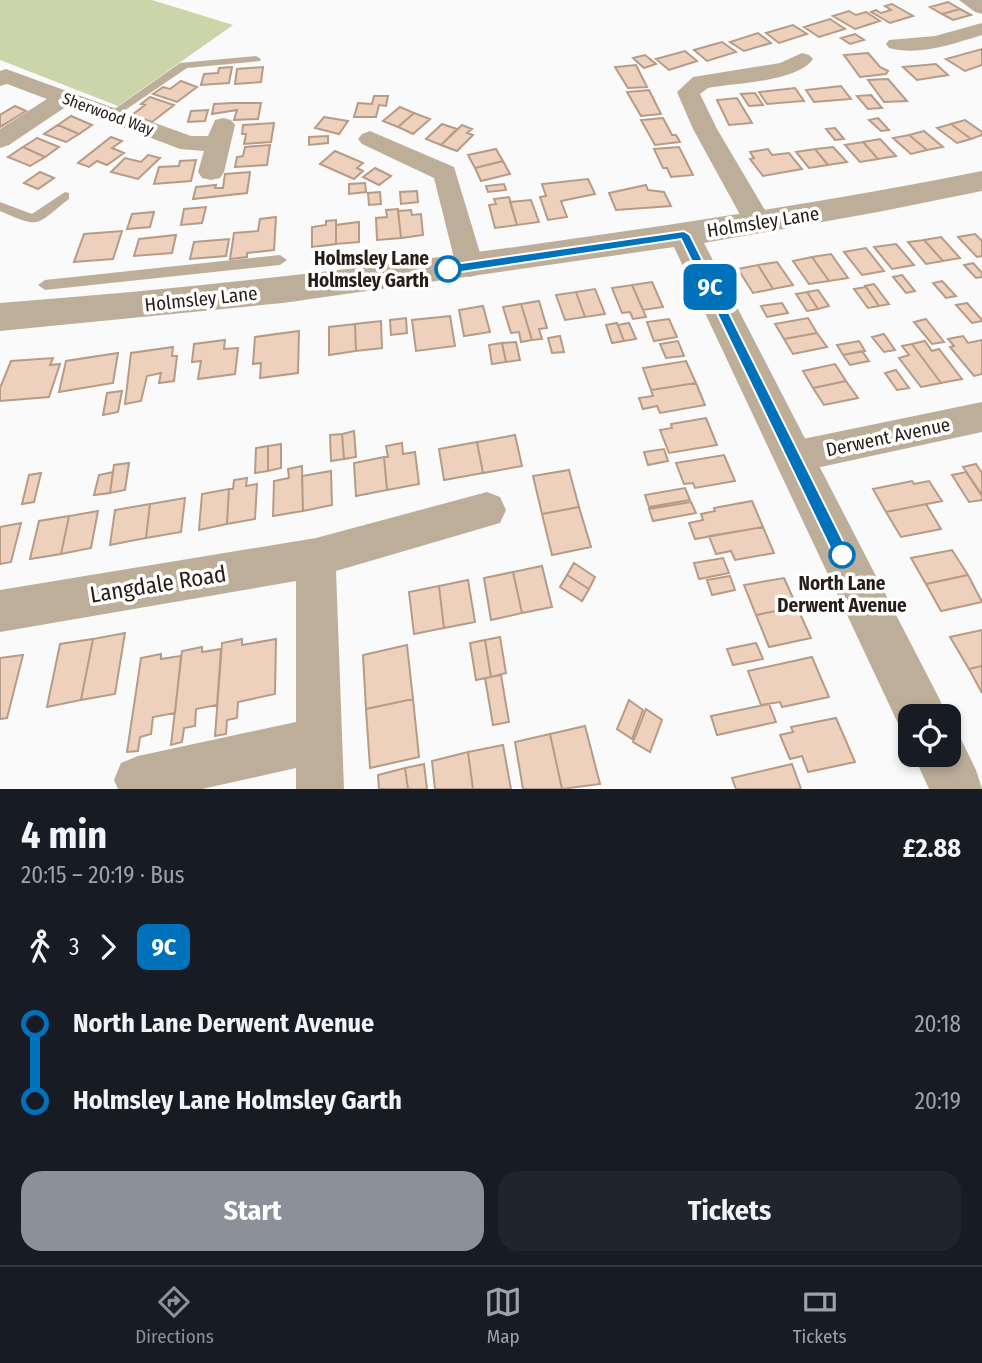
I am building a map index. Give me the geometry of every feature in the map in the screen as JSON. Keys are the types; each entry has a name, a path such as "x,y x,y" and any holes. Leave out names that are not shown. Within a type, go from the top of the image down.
{"street":[{"path":"969,0 982,8"},
{"path":"896,44 936,42 982,29"},
{"path":"758,222 710,138 688,92 701,82 784,69 796,65 802,58"},
{"name":"Sherwood Way","path":"0,79 6,76 189,144 220,134 211,172"},
{"path":"0,140 64,98"},
{"path":"370,139 445,173 470,266"},
{"name":"Holmsley Lane","path":"0,317 155,288 268,293 470,266 890,201 982,181"},
{"path":"684,235 915,704"},
{"name":"Derwent Avenue","path":"793,457 982,417"},
{"name":"Langdale Road","path":"0,611 316,558 487,510"},
{"path":"316,558 320,789"},
{"path":"138,780 318,740"},
{"path":"946,767 957,789"}],"lane":[{"path":"111,115 184,65 256,59"},
{"path":"0,205 33,220 65,196"},
{"path":"45,285 155,288 280,260"}],"green space":[{"path":"0,0 152,0 233,25 118,106 0,60"}],"building":[{"path":"948,2 960,9 942,14 930,7"},
{"path":"892,4 913,16 890,23 871,12 891,10 885,6"},
{"path":"960,9 971,15 953,20 942,14"},
{"path":"849,11 856,15 866,12 880,21 855,29 833,16"},
{"path":"830,19 845,29 819,37 804,27"},
{"path":"793,25 807,34 779,43 766,33"},
{"path":"758,33 771,43 744,51 730,42"},
{"path":"855,34 864,40 850,44 841,38"},
{"path":"722,42 736,52 707,61 694,50"},
{"path":"982,49 982,65 965,71 946,59"},
{"path":"685,51 697,61 669,70 656,59"},
{"path":"868,53 880,67 888,71 886,74 860,77 844,55"},
{"path":"645,55 656,64 644,68 633,58"},
{"path":"936,64 948,75 917,80 903,67"},
{"path":"636,65 647,87 628,88 615,67"},
{"path":"232,67 229,83 201,85 204,74 218,73 219,68"},
{"path":"263,67 261,82 235,84 237,69"},
{"path":"888,79 907,101 884,102 868,80"},
{"path":"181,81 197,87 177,102 153,94 163,87 170,89"},
{"path":"841,86 851,99 814,102 806,90"},
{"path":"795,88 804,101 767,104 759,92"},
{"path":"649,90 661,114 641,116 627,92"},
{"path":"755,93 763,105 749,106 741,94"},
{"path":"871,95 882,108 868,109 857,96"},
{"path":"374,96 388,96 386,106 379,105 376,117 354,117 358,103 372,104"},
{"path":"150,97 174,105 152,122 132,115 145,105 141,104"},
{"path":"737,98 752,123 729,125 717,100"},
{"path":"261,103 258,119 234,120 237,110 212,114 214,104"},
{"path":"15,106 26,111 0,127 0,115"},
{"path":"400,107 414,113 398,127 383,121"},
{"path":"208,110 205,121 188,122 191,111"},
{"path":"414,113 430,119 413,134 398,127"},
{"path":"71,116 92,125 79,134 58,125"},
{"path":"324,117 348,121 339,134 315,128"},
{"path":"663,118 672,135 676,135 680,142 655,145 641,120"},
{"path":"878,118 889,130 881,131 869,120"},
{"path":"965,120 982,132 982,135 971,139 951,124"},
{"path":"274,123 271,142 244,144 246,134 242,134 243,125"},
{"path":"442,124 457,129 441,145 426,139"},
{"path":"951,124 971,139 957,143 937,128"},
{"path":"58,125 79,134 66,142 44,134"},
{"path":"462,125 472,129 467,133 473,135 457,151 441,145"},
{"path":"835,128 844,139 835,140 826,129"},
{"path":"924,131 943,147 927,150 909,135"},
{"path":"909,135 927,150 911,154 893,138"},
{"path":"328,136 328,143 309,145 309,137"},
{"path":"111,137 122,141 112,148 124,153 107,165 97,161 89,167 78,163"},
{"path":"37,138 59,147 45,157 23,147"},
{"path":"880,139 896,156 878,159 863,142"},
{"path":"863,142 878,159 860,162 845,145"},
{"path":"270,145 267,165 235,167 237,157 243,156 245,147"},
{"path":"23,147 45,157 30,166 8,157"},
{"path":"679,147 693,175 671,177 667,168 663,168 654,149"},
{"path":"833,147 847,162 828,165 815,149"},
{"path":"496,149 503,161 475,168 468,155"},
{"path":"768,149 772,155 789,153 802,169 763,176 750,159 754,158 750,152"},
{"path":"815,149 828,165 809,168 796,152"},
{"path":"335,151 363,163 357,168 363,171 354,179 320,164"},
{"path":"148,155 160,158 138,179 111,172 125,158 141,162"},
{"path":"196,160 191,181 154,184 159,167 179,166 180,161"},
{"path":"503,161 510,174 481,181 475,168"},
{"path":"375,168 391,176 379,185 363,177"},
{"path":"40,172 54,178 38,189 24,183"},
{"path":"250,172 247,193 193,199 196,187 216,185 215,188 223,188 225,174"},
{"path":"588,179 595,194 561,201 567,217 548,220 540,197 546,196 542,184"},
{"path":"365,183 366,192 349,194 349,184"},
{"path":"504,184 506,190 488,192 486,186"},
{"path":"646,185 648,190 664,192 671,206 616,210 609,193"},
{"path":"417,191 418,202 401,204 400,192"},
{"path":"380,192 381,204 369,205 368,193"},
{"path":"509,197 517,225 495,228 489,205 496,204 494,199"},
{"path":"531,200 539,222 517,225 510,202"},
{"path":"206,207 202,223 181,225 184,209"},
{"path":"398,209 401,238 377,240 376,218 387,217 386,210"},
{"path":"411,210 412,215 421,214 423,235 401,238 398,211"},
{"path":"154,212 150,227 127,229 132,214"},
{"path":"276,217 274,250 247,253 247,257 230,259 234,233 258,231 260,219"},
{"path":"336,220 336,244 312,247 312,227"},
{"path":"359,222 359,242 336,244 336,225"},
{"path":"122,231 113,259 74,262 84,234"},
{"path":"975,234 982,241 982,256 977,257 958,237"},
{"path":"176,235 172,253 134,256 139,239"},
{"path":"941,237 960,258 943,261 924,240"},
{"path":"229,239 226,256 190,259 194,242"},
{"path":"924,240 943,261 926,264 908,242"},
{"path":"896,244 914,265 892,269 874,247"},
{"path":"866,248 884,271 862,275 844,252"},
{"path":"831,254 848,278 829,281 812,257"},
{"path":"812,257 829,281 809,284 793,261"},
{"path":"777,262 793,285 773,289 758,265"},
{"path":"973,263 982,273 982,277 976,278 964,265"},
{"path":"758,265 773,289 753,293 738,269"},
{"path":"902,275 915,291 906,293 893,277"},
{"path":"942,281 956,296 946,298 933,283"},
{"path":"652,282 663,307 643,310 632,285"},
{"path":"874,284 889,304 879,306 865,286"},
{"path":"632,285 646,317 633,319 630,312 622,313 612,288"},
{"path":"866,287 879,306 868,308 854,289"},
{"path":"595,289 605,314 585,317 576,292"},
{"path":"818,290 829,306 818,309 807,292"},
{"path":"576,292 585,317 565,320 556,295"},
{"path":"807,292 818,309 807,311 796,294"},
{"path":"539,301 547,328 539,329 542,339 532,340 521,304"},
{"path":"782,303 788,313 767,317 761,306"},
{"path":"967,303 982,321 972,323 956,305"},
{"path":"521,304 532,340 521,342 519,332 511,333 503,307"},
{"path":"483,306 490,332 464,336 459,310"},
{"path":"450,316 455,346 416,351 412,320"},
{"path":"406,318 407,333 391,335 390,320"},
{"path":"808,318 817,333 784,339 775,324"},
{"path":"669,319 677,337 654,341 647,322"},
{"path":"926,319 944,342 932,344 914,322"},
{"path":"381,321 382,348 356,351 355,324"},
{"path":"617,323 624,341 612,343 606,325"},
{"path":"629,323 636,339 624,341 618,325"},
{"path":"355,324 356,351 329,355 329,327"},
{"path":"299,331 298,373 260,378 261,363 253,364 255,337"},
{"path":"817,333 827,347 793,354 784,339"},
{"path":"884,334 895,350 884,352 872,337"},
{"path":"560,336 564,352 552,353 548,338"},
{"path":"963,336 968,343 982,340 982,374 974,376 950,347 954,346 948,339"},
{"path":"225,340 224,349 238,348 235,374 198,379 201,361 192,362 194,344"},
{"path":"678,341 684,356 666,358 660,344"},
{"path":"859,341 865,351 843,355 837,345"},
{"path":"925,341 932,351 939,349 962,379 941,383 912,344"},
{"path":"516,342 520,360 506,362 502,343"},
{"path":"502,343 506,362 492,364 489,345"},
{"path":"912,344 941,383 921,387 899,358 909,355 902,346"},
{"path":"173,347 172,356 177,356 174,381 159,383 161,373 147,376 141,401 125,404 131,353"},
{"path":"862,351 869,361 850,365 843,355"},
{"path":"118,353 113,383 59,392 66,361"},
{"path":"53,358 50,365 60,364 49,397 0,401 0,388 11,361"},
{"path":"686,361 696,383 651,390 643,368"},
{"path":"835,364 846,381 813,388 803,371"},
{"path":"896,370 909,388 897,390 885,373"},
{"path":"846,381 858,398 824,405 813,388"},
{"path":"696,383 705,405 660,413 657,406 643,409 639,398 653,396 651,390"},
{"path":"122,391 118,412 103,415 107,393"},
{"path":"706,418 717,445 669,453 660,430 672,428 671,424"},
{"path":"354,431 356,457 344,459 342,434"},
{"path":"342,434 344,459 331,461 330,435"},
{"path":"515,435 522,466 483,473 477,442"},
{"path":"477,442 483,473 444,480 439,449"},
{"path":"402,443 403,454 415,452 419,484 387,490 384,457 388,457 386,446"},
{"path":"281,444 281,468 268,471 268,446"},
{"path":"268,446 268,471 255,473 256,448"},
{"path":"664,449 668,461 648,465 644,452"},
{"path":"724,455 735,481 695,488 693,483 684,484 676,463"},
{"path":"384,457 387,490 356,496 354,463"},
{"path":"129,463 125,490 110,493 114,465"},
{"path":"976,464 982,473 982,495 963,467"},
{"path":"302,466 303,511 273,516 274,481 289,478 288,469"},
{"path":"569,470 579,507 542,514 533,476"},
{"path":"331,471 332,505 303,511 302,476"},
{"path":"113,472 110,493 94,495 99,475"},
{"path":"966,472 982,500 969,502 952,475"},
{"path":"41,473 34,502 22,504 29,475"},
{"path":"247,478 246,486 257,484 255,519 227,524 229,489 233,489 234,480"},
{"path":"912,481 914,484 929,481 942,501 886,512 873,489"},
{"path":"685,488 690,500 649,507 645,495"},
{"path":"229,489 227,524 199,530 202,494"},
{"path":"185,498 181,532 146,538 150,504"},
{"path":"752,501 763,527 695,539 689,523 703,520 701,514 715,511 714,508"},
{"path":"691,502 696,513 653,521 649,509"},
{"path":"150,504 146,538 110,545 115,510"},
{"path":"926,504 941,529 901,537 886,512"},
{"path":"579,507 591,547 552,555 542,514"},
{"path":"98,511 91,548 61,554 69,516"},
{"path":"69,516 61,554 30,559 39,521"},
{"path":"21,523 11,562 0,564 0,527"},
{"path":"763,527 774,553 735,560 731,551 716,554 709,536"},
{"path":"952,550 968,575 926,584 911,558"},
{"path":"723,558 729,573 699,579 694,563"},
{"path":"574,563 595,577 589,589 567,575"},
{"path":"542,566 552,607 522,613 513,572"},
{"path":"513,572 522,613 491,620 484,578"},
{"path":"567,575 589,589 582,601 560,587"},
{"path":"968,575 982,602 941,611 926,584"},
{"path":"730,576 735,590 712,595 707,580"},
{"path":"784,578 797,607 756,615 744,585"},
{"path":"468,580 475,622 444,628 439,586"},
{"path":"439,586 444,628 414,634 409,592"},
{"path":"797,607 811,638 769,647 756,615"},
{"path":"982,630 982,666 969,669 950,637"},
{"path":"125,633 115,694 81,700 93,639"},
{"path":"500,637 506,673 491,677 485,640"},
{"path":"93,639 81,700 47,707 60,644"},
{"path":"242,639 242,645 276,639 275,694 238,702 237,718 227,720 226,734 215,736 222,643"},
{"path":"485,640 491,677 476,680 470,643"},
{"path":"756,643 763,659 733,665 727,649"},
{"path":"407,645 413,699 366,709 363,655"},
{"path":"202,647 202,652 221,649 217,705 196,709 195,726 184,728 182,742 171,745 182,651"},
{"path":"161,654 161,659 181,656 175,713 153,717 151,734 140,737 138,751 127,752 141,658"},
{"path":"23,655 7,718 0,719 0,658"},
{"path":"812,657 829,697 782,707 780,702 761,705 748,671"},
{"path":"982,666 982,693 969,669"},
{"path":"501,675 509,722 493,725 485,678"},
{"path":"413,699 419,757 370,768 366,709"},
{"path":"629,700 643,710 632,739 617,729"},
{"path":"769,704 776,722 717,735 711,716"},
{"path":"646,709 662,720 650,752 633,742"},
{"path":"836,718 855,762 808,772 802,756 790,759 780,735 793,732 791,727"},
{"path":"585,726 600,784 562,789 550,734"},
{"path":"550,734 562,789 523,789 515,742"},
{"path":"503,745 511,789 473,789 468,752"},
{"path":"468,752 473,789 435,789 432,761"},
{"path":"424,764 427,789 408,789 405,768"},
{"path":"792,764 801,789 736,789 732,778"},
{"path":"405,768 408,789 379,789 378,775"}],"bus line":[{"name":"9C","path":"448,269 684,235 842,555"}],"place":[{"name":"Holmsley Lane Holmsley Garth","path":"448,269"},
{"name":"North Lane Derwent Avenue","path":"842,555"}]}
